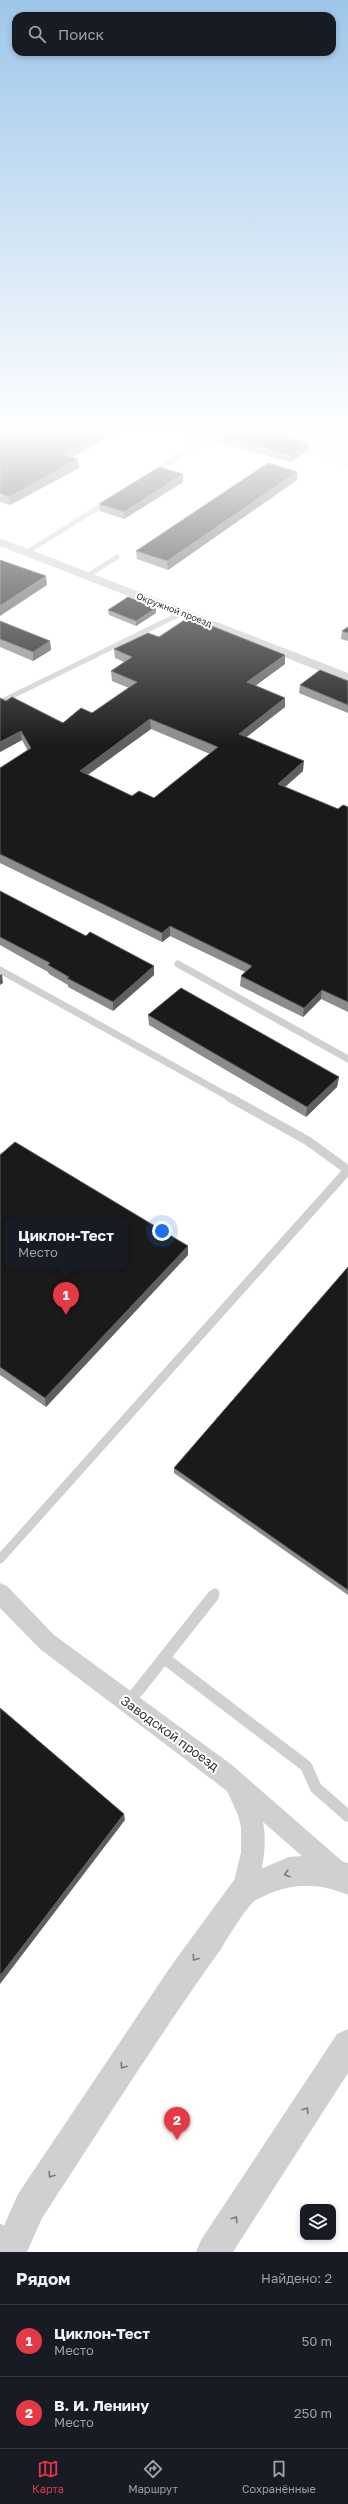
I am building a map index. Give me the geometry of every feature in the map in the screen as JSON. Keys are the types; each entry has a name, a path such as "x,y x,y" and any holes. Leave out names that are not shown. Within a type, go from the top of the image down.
{"street":[{"name":"Окружной проезд","path":"0,542 348,678"},
{"name":"Заводской проезд","path":"0,1594 47,1642 224,1773 344,1877"},
{"path":"8,2246 30,2206 182,1978 244,1890 252,1864 254,1834 248,1805 224,1773"},
{"path":"244,1890 289,1872 316,1870 344,1877"},
{"path":"214,2252 348,2046"}],"lane":[{"path":"27,552 54,535"},
{"path":"87,576 116,557"},
{"path":"0,702 182,613"},
{"path":"178,964 348,1059"},
{"path":"0,970 308,1141 348,1170 0,1559"},
{"path":"129,1703 214,1593"},
{"path":"164,1658 306,1766 316,1788 348,1816"}],"building":[{"path":"160,535 205,535 167,561 136,551"},
{"path":"0,560 46,576 0,606"},
{"path":"128,597 156,608 136,621 108,610"},
{"path":"189,617 285,655 247,682 285,698 239,734 304,761 278,784 338,809 343,805 348,807 348,1002 322,990 304,1008 241,976 252,966 170,926 162,933 0,854 0,768 31,748 21,731 0,742 0,698 6,701 12,697 63,723 81,708 92,713 137,682 111,671 132,657 114,649 148,633 159,637","holes":["150,719 218,747 154,798 139,791 132,796 80,771"]},
{"path":"0,621 50,641 33,652 0,639"},
{"path":"348,627 348,633 342,631"},
{"path":"320,670 348,681 348,705 300,685"},
{"path":"0,891 86,936 90,932 154,966 113,1002 67,978 69,977 48,965 50,963 0,937"},
{"path":"181,988 339,1077 307,1107 148,1015"},
{"path":"15,1142 188,1246 45,1398 0,1367 0,1155"},
{"path":"348,1267 348,1590 174,1468"},
{"path":"0,1708 124,1814 0,1976"}],"place":[{"name":"Циклон-Тест","path":"66,1315"},
{"name":"В. И. Ленину","path":"177,2140"}]}
